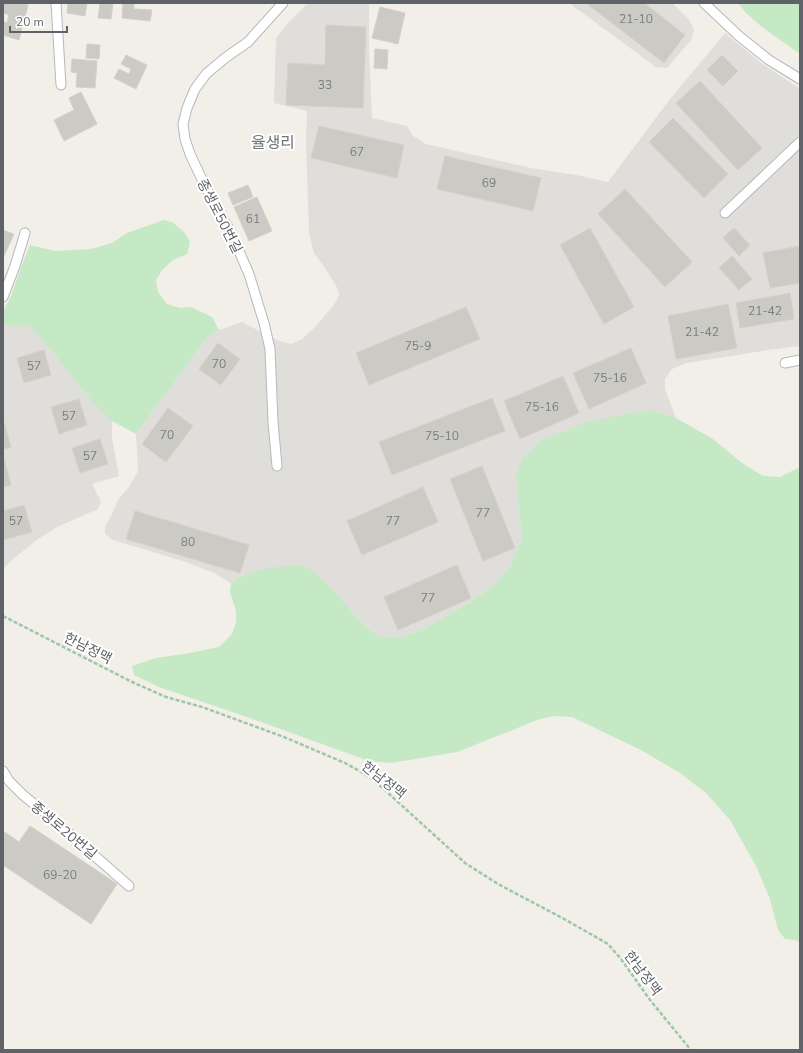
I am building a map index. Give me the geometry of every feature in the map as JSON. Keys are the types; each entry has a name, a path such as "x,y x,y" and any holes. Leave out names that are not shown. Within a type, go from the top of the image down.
{"lane":[{"path":"56,3 61,85"},
{"name":"종생로50번길","path":"277,466 273,422 270,349 264,323 249,274 231,232 206,188 190,154 185,139 183,124 187,108 195,89 206,74 225,58 248,42 283,3"},
{"path":"704,3 739,36 769,60 800,79"},
{"path":"726,213 800,142"},
{"path":"3,297 15,266 24,233"},
{"path":"785,363 800,360"},
{"name":"종생로20번길","path":"3,771 9,781 23,795 129,886"}],"path":[{"name":"한남정맥","path":"3,616 132,682 166,697 202,707 284,737 322,752 363,773 376,782 465,863 498,884 608,944 621,959 650,1000 691,1050"}],"shaded area":[{"path":"308,3 369,3 372,118 407,126 413,136 426,144 531,168 608,182 670,99 725,33 761,63 800,89 800,346 687,363 672,369 665,379 665,389 676,418 655,411 516,478 522,538 511,565 495,584 472,601 426,628 402,637 388,638 378,636 362,623 326,583 244,575 231,583 214,573 183,561 113,540 105,534 105,526 119,498 129,487 138,471 136,434 208,336 219,330 242,322 279,341 291,344 302,339 313,329 334,305 339,295 338,289 314,253 309,233 306,143 307,111 274,103 276,38 287,24"},
{"path":"569,3 672,3 689,20 694,30 691,40 667,68 656,67"},
{"path":"3,325 27,326 34,331 52,351 84,392 112,421 112,438 119,476 92,484 101,502 98,509 57,527 38,539 3,569"}],"green space":[{"path":"738,3 800,3 800,54 751,18"},
{"path":"164,220 172,222 184,232 190,242 187,254 173,260 163,269 156,280 158,292 167,304 180,308 191,307 212,317 219,330 208,336 136,434 112,421 101,410 84,392 52,351 34,331 27,326 3,325 3,312 11,296 30,245 55,251 91,249 112,243 127,233"},
{"path":"655,411 676,418 713,439 742,463 763,476 780,477 800,467 800,942 785,939 778,930 770,899 756,866 730,820 706,793 680,773 641,750 572,717 555,716 540,719 457,752 391,763 369,761 159,687 134,675 132,666 156,658 219,647 232,634 236,622 236,611 230,592 231,583 244,575 269,568 294,565 309,569 326,583 362,623 378,636 388,638 402,637 426,628 472,601 495,584 511,565 522,538 516,478 522,459 541,441 586,422 633,413"}],"building":[{"path":"3,3 19,3 28,5 19,40 3,35 3,21 7,23 9,15 3,13"},
{"path":"68,3 87,3 85,16 67,13"},
{"path":"100,3 113,3 111,19 98,18"},
{"path":"123,3 134,3 134,9 152,10 150,21 122,18"},
{"path":"586,3 644,3 685,35 664,63"},
{"path":"380,7 405,13 398,44 372,38"},
{"path":"326,25 366,27 363,108 286,105 288,63 325,65"},
{"path":"87,44 100,45 99,59 86,58"},
{"path":"375,49 388,50 387,69 374,68"},
{"path":"126,55 147,65 136,89 114,78 119,69 129,74 131,69 121,64"},
{"path":"722,55 738,71 723,86 707,70"},
{"path":"72,59 97,61 95,88 76,87 77,73 71,72"},
{"path":"700,81 762,148 738,170 676,103"},
{"path":"81,92 97,124 64,141 54,120 74,110 69,98"},
{"path":"673,118 728,174 704,198 649,142"},
{"path":"319,126 404,145 397,178 311,158"},
{"path":"445,156 541,178 533,211 437,189"},
{"path":"248,185 253,197 233,205 228,193"},
{"path":"625,189 692,262 665,287 598,214"},
{"path":"257,197 272,231 249,241 234,207"},
{"path":"590,228 634,307 604,324 560,245"},
{"path":"734,228 750,245 739,256 723,238"},
{"path":"3,230 14,234 3,258"},
{"path":"800,246 800,283 770,288 763,253"},
{"path":"732,256 752,279 739,290 719,268"},
{"path":"790,293 794,319 740,328 736,303"},
{"path":"728,304 737,348 676,359 668,316"},
{"path":"466,307 480,339 369,385 356,353"},
{"path":"218,343 240,359 221,385 199,369"},
{"path":"631,348 646,383 589,409 573,373"},
{"path":"44,350 51,375 24,383 17,358"},
{"path":"563,376 579,413 520,439 504,401"},
{"path":"492,398 505,431 392,475 379,442"},
{"path":"79,399 87,425 59,434 51,407"},
{"path":"168,408 193,426 166,462 142,444"},
{"path":"3,422 11,447 3,449"},
{"path":"100,439 108,464 80,473 72,448"},
{"path":"3,459 11,485 3,487"},
{"path":"482,466 515,548 483,561 450,479"},
{"path":"423,487 438,522 362,555 347,521"},
{"path":"24,505 32,532 3,540 3,511"},
{"path":"135,511 249,545 240,573 126,539"},
{"path":"457,565 471,598 398,630 384,597"},
{"path":"30,826 117,884 91,924 3,865 3,831 19,842"}],"district":[{"name":"율생리","path":"273,142"}]}
